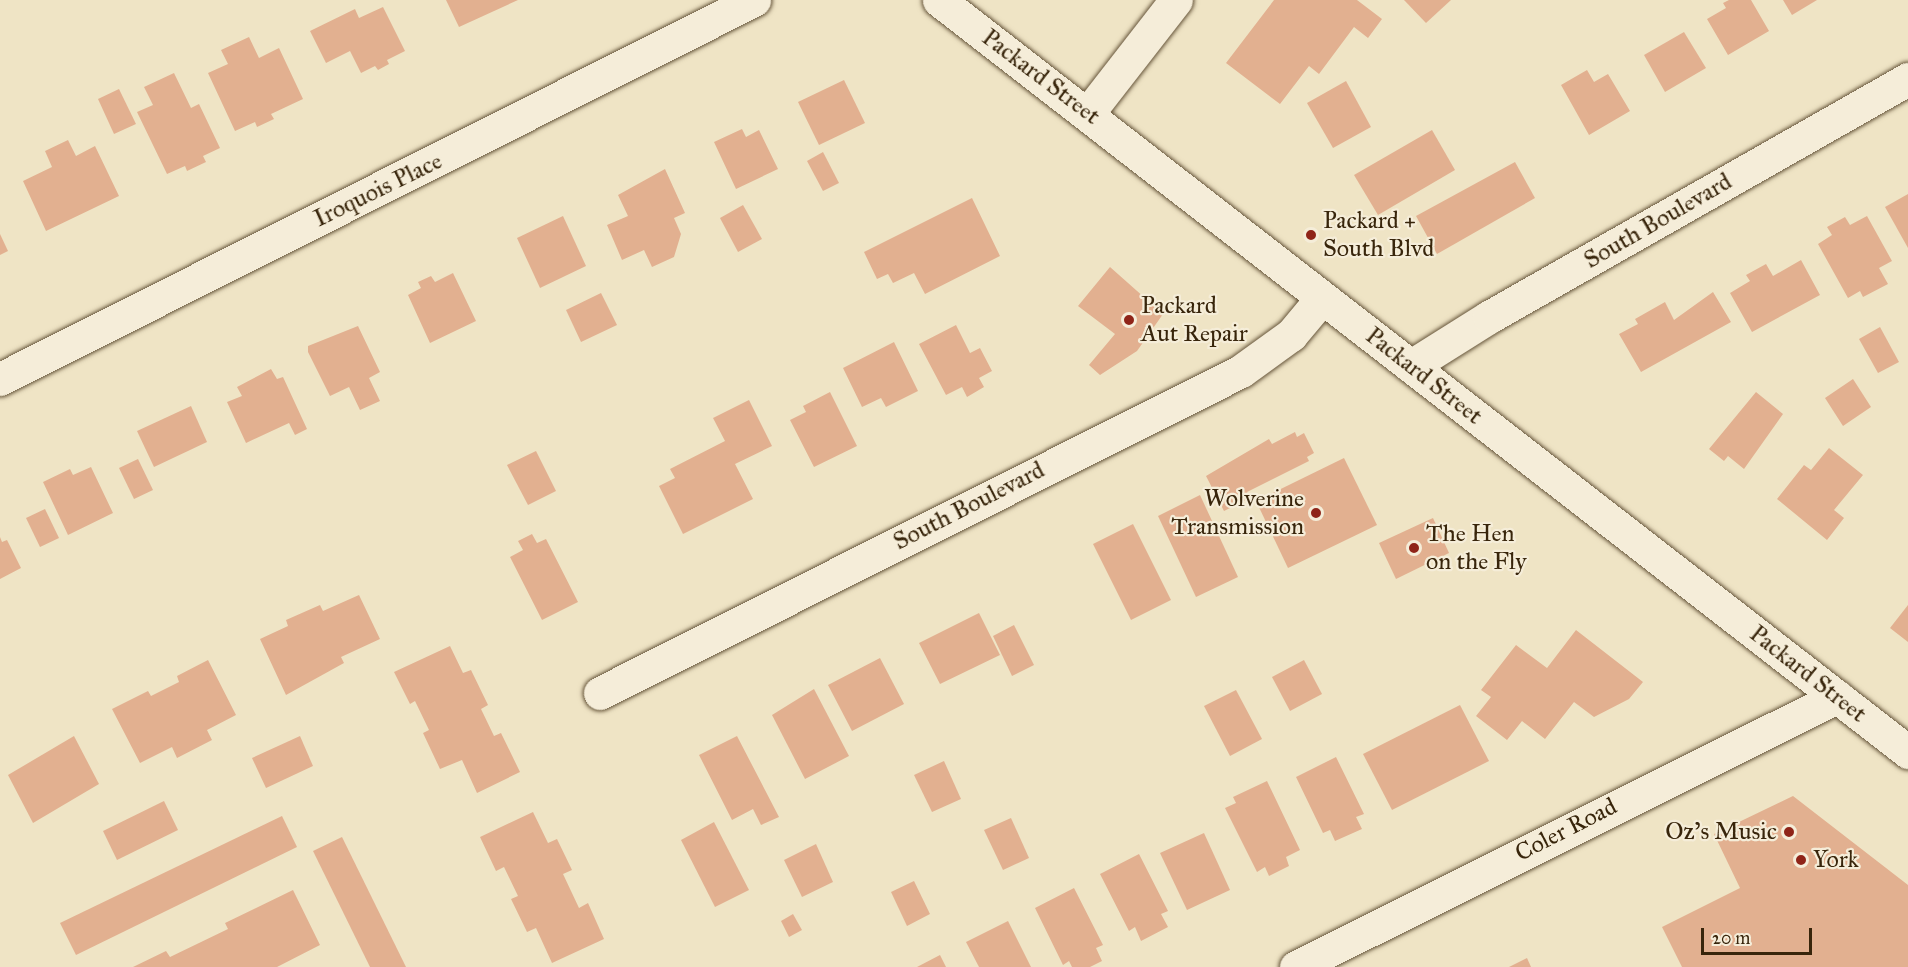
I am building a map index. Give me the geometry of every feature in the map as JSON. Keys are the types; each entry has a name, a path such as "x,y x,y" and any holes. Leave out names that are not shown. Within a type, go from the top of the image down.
{"street":[{"name":"Iroquois Place","path":"0,379 754,0"},
{"name":"Packard Street","path":"939,0 1088,113 1322,298 1908,752"},
{"path":"1088,113 1176,0"},
{"name":"South Boulevard","path":"1411,366 1489,317 1908,79"},
{"name":"South Boulevard","path":"600,693 1241,370 1291,335 1322,298"},
{"name":"Coler Road","path":"1296,967 1837,697"}],"building":[{"path":"446,0 518,0 459,27"},
{"path":"1274,0 1357,0 1382,19 1368,38 1354,27 1319,74 1309,66 1280,104 1226,63"},
{"path":"1404,0 1451,0 1426,23"},
{"path":"1729,0 1751,0 1769,31 1728,55 1707,19 1726,8 1723,3"},
{"path":"1783,0 1817,0 1792,15"},
{"path":"383,7 405,51 387,60 389,64 378,70 375,66 361,73 350,51 326,63 310,31 355,9 359,18"},
{"path":"1684,32 1706,68 1665,92 1644,55"},
{"path":"249,37 259,58 279,48 303,99 271,114 274,119 257,127 255,122 235,131 208,73 228,64 221,50"},
{"path":"1587,70 1594,82 1608,74 1630,111 1589,135 1561,85"},
{"path":"174,73 191,108 199,104 220,148 203,156 206,162 187,171 185,166 167,174 137,112 153,105 144,87"},
{"path":"844,80 865,123 819,145 798,102"},
{"path":"1346,81 1371,127 1333,148 1307,103"},
{"path":"119,89 136,124 114,134 98,99"},
{"path":"742,129 746,137 759,130 778,169 736,189 714,142"},
{"path":"1432,130 1455,170 1378,215 1354,175"},
{"path":"68,140 76,156 95,146 119,196 46,231 23,181 52,167 45,151"},
{"path":"823,152 839,183 823,191 807,161"},
{"path":"1515,162 1535,198 1437,254 1416,216"},
{"path":"665,169 685,213 674,218 681,234 674,257 652,267 644,250 622,260 607,225 628,216 618,195"},
{"path":"1908,194 1908,248 1885,207"},
{"path":"972,198 1000,256 925,294 914,273 893,283 888,274 877,279 864,252"},
{"path":"743,205 762,239 738,252 720,218"},
{"path":"563,216 586,266 540,288 517,238"},
{"path":"1867,216 1892,261 1879,268 1888,284 1863,297 1860,291 1848,298 1818,244 1832,235 1827,227 1845,217 1850,225"},
{"path":"0,234 8,251 0,255"},
{"path":"1801,260 1820,295 1752,332 1730,293 1750,281 1746,275 1766,264 1773,276"},
{"name":"Packard Aut Repair","path":"1110,267 1163,314 1137,351 1100,375 1089,365 1115,334 1078,306"},
{"path":"453,273 476,321 430,343 408,295 421,288 418,282 431,276 435,282"},
{"path":"1713,292 1731,322 1641,372 1619,334 1638,324 1635,319 1665,302 1674,320"},
{"path":"601,293 617,325 581,342 566,310"},
{"path":"956,325 970,353 980,348 992,371 979,378 984,387 967,397 962,387 946,395 919,344"},
{"path":"358,326 380,372 369,378 380,401 360,410 349,387 330,396 308,352 308,346"},
{"path":"1880,327 1899,362 1878,373 1859,339"},
{"path":"894,342 918,391 886,407 881,398 862,407 843,368"},
{"path":"271,369 277,379 283,377 307,429 295,435 289,423 246,443 227,402 242,396 237,387"},
{"path":"1853,379 1871,407 1843,426 1825,398"},
{"path":"830,392 857,446 814,467 790,420 806,412 803,406"},
{"path":"1756,392 1783,414 1744,469 1728,456 1724,461 1709,449"},
{"path":"749,400 772,446 735,464 753,499 683,534 659,486 675,478 670,469 725,441 713,418"},
{"path":"191,406 207,442 154,467 137,431"},
{"path":"1295,432 1297,437 1304,433 1314,453 1307,457 1309,461 1247,492 1250,498 1224,511 1206,476 1269,439 1272,444"},
{"path":"1829,448 1863,475 1834,510 1844,518 1827,540 1777,499 1804,465 1811,470"},
{"path":"536,451 556,491 528,505 507,465"},
{"name":"Wolverine Transmission","path":"1344,458 1377,525 1288,568 1256,501"},
{"path":"138,459 153,490 134,499 119,468"},
{"path":"91,467 113,513 68,535 43,482 70,469 73,475"},
{"path":"1200,495 1238,577 1196,597 1158,516"},
{"path":"45,509 59,538 40,547 26,518"},
{"name":"The Hen on the Fly","path":"1433,518 1449,553 1396,579 1379,543"},
{"path":"1133,524 1171,600 1131,620 1093,544"},
{"path":"532,534 537,543 546,539 578,602 542,620 510,557 523,550 518,541"},
{"path":"0,537 2,542 7,540 21,568 0,579"},
{"path":"359,595 380,639 341,657 344,663 286,695 260,639 288,626 286,620 320,605 323,611"},
{"path":"1908,605 1908,642 1890,628"},
{"path":"979,613 1000,655 940,684 919,643"},
{"path":"1014,625 1034,665 1012,676 993,636"},
{"path":"1576,630 1643,682 1629,699 1594,717 1574,702 1545,739 1522,721 1507,740 1476,716 1491,697 1481,690 1516,645 1547,668"},
{"path":"450,646 463,673 471,670 488,705 481,709 494,736 501,733 520,772 477,793 462,760 440,769 423,733 429,730 415,701 410,704 394,672"},
{"path":"880,658 904,704 852,731 828,685"},
{"path":"208,660 236,715 207,730 212,740 177,758 172,747 140,763 112,709 148,691 151,696 179,682 177,676"},
{"path":"1304,660 1322,694 1290,711 1272,677"},
{"path":"814,689 849,756 805,779 772,715"},
{"path":"1236,690 1262,739 1230,756 1204,706"},
{"path":"1460,705 1489,761 1392,810 1363,754"},
{"path":"74,736 99,784 33,823 8,775"},
{"path":"300,736 313,766 266,788 252,758"},
{"path":"737,736 779,817 761,825 753,809 732,820 699,755"},
{"path":"1336,757 1364,814 1356,817 1362,829 1335,841 1330,830 1323,833 1296,777"},
{"path":"944,761 961,799 932,812 914,775"},
{"path":"1267,781 1300,850 1286,857 1289,866 1269,876 1265,867 1257,872 1225,808 1236,803 1233,797"},
{"name":"York","path":"1793,796 1908,885 1908,967 1682,967 1662,927 1740,888 1714,834"},
{"path":"164,801 178,830 117,860 103,831"},
{"path":"533,812 548,843 557,839 572,870 563,874 579,908 588,903 604,939 552,963 536,928 527,932 511,899 518,896 504,867 496,871 480,837"},
{"path":"282,816 297,847 76,955 60,923"},
{"path":"1011,818 1029,858 1003,870 984,830"},
{"path":"714,822 749,890 715,907 681,840"},
{"path":"1204,833 1230,890 1187,910 1160,853"},
{"path":"342,837 406,967 370,967 313,851"},
{"path":"816,844 833,882 802,897 784,860"},
{"path":"1139,854 1168,911 1161,914 1168,927 1141,941 1135,927 1129,931 1100,874"},
{"path":"914,881 930,914 907,926 891,892"},
{"path":"1074,888 1103,945 1096,948 1102,961 1090,967 1072,967 1069,961 1063,965 1035,908"},
{"path":"293,890 320,945 277,967 133,967 166,951 170,957 228,929 225,923"},
{"path":"793,914 802,930 789,937 781,921"},
{"path":"1008,921 1031,967 979,967 966,942"},
{"path":"940,955 946,967 917,967"},
{"path":"1527,958 1531,967 1509,967"}],"place":[{"name":"Packard + South Blvd","path":"1311,235"},
{"name":"Packard Aut Repair","path":"1129,320"},
{"name":"Wolverine Transmission","path":"1316,513"},
{"name":"The Hen on the Fly","path":"1414,548"},
{"name":"Oz's Music","path":"1789,832"},
{"name":"York","path":"1801,860"}]}
